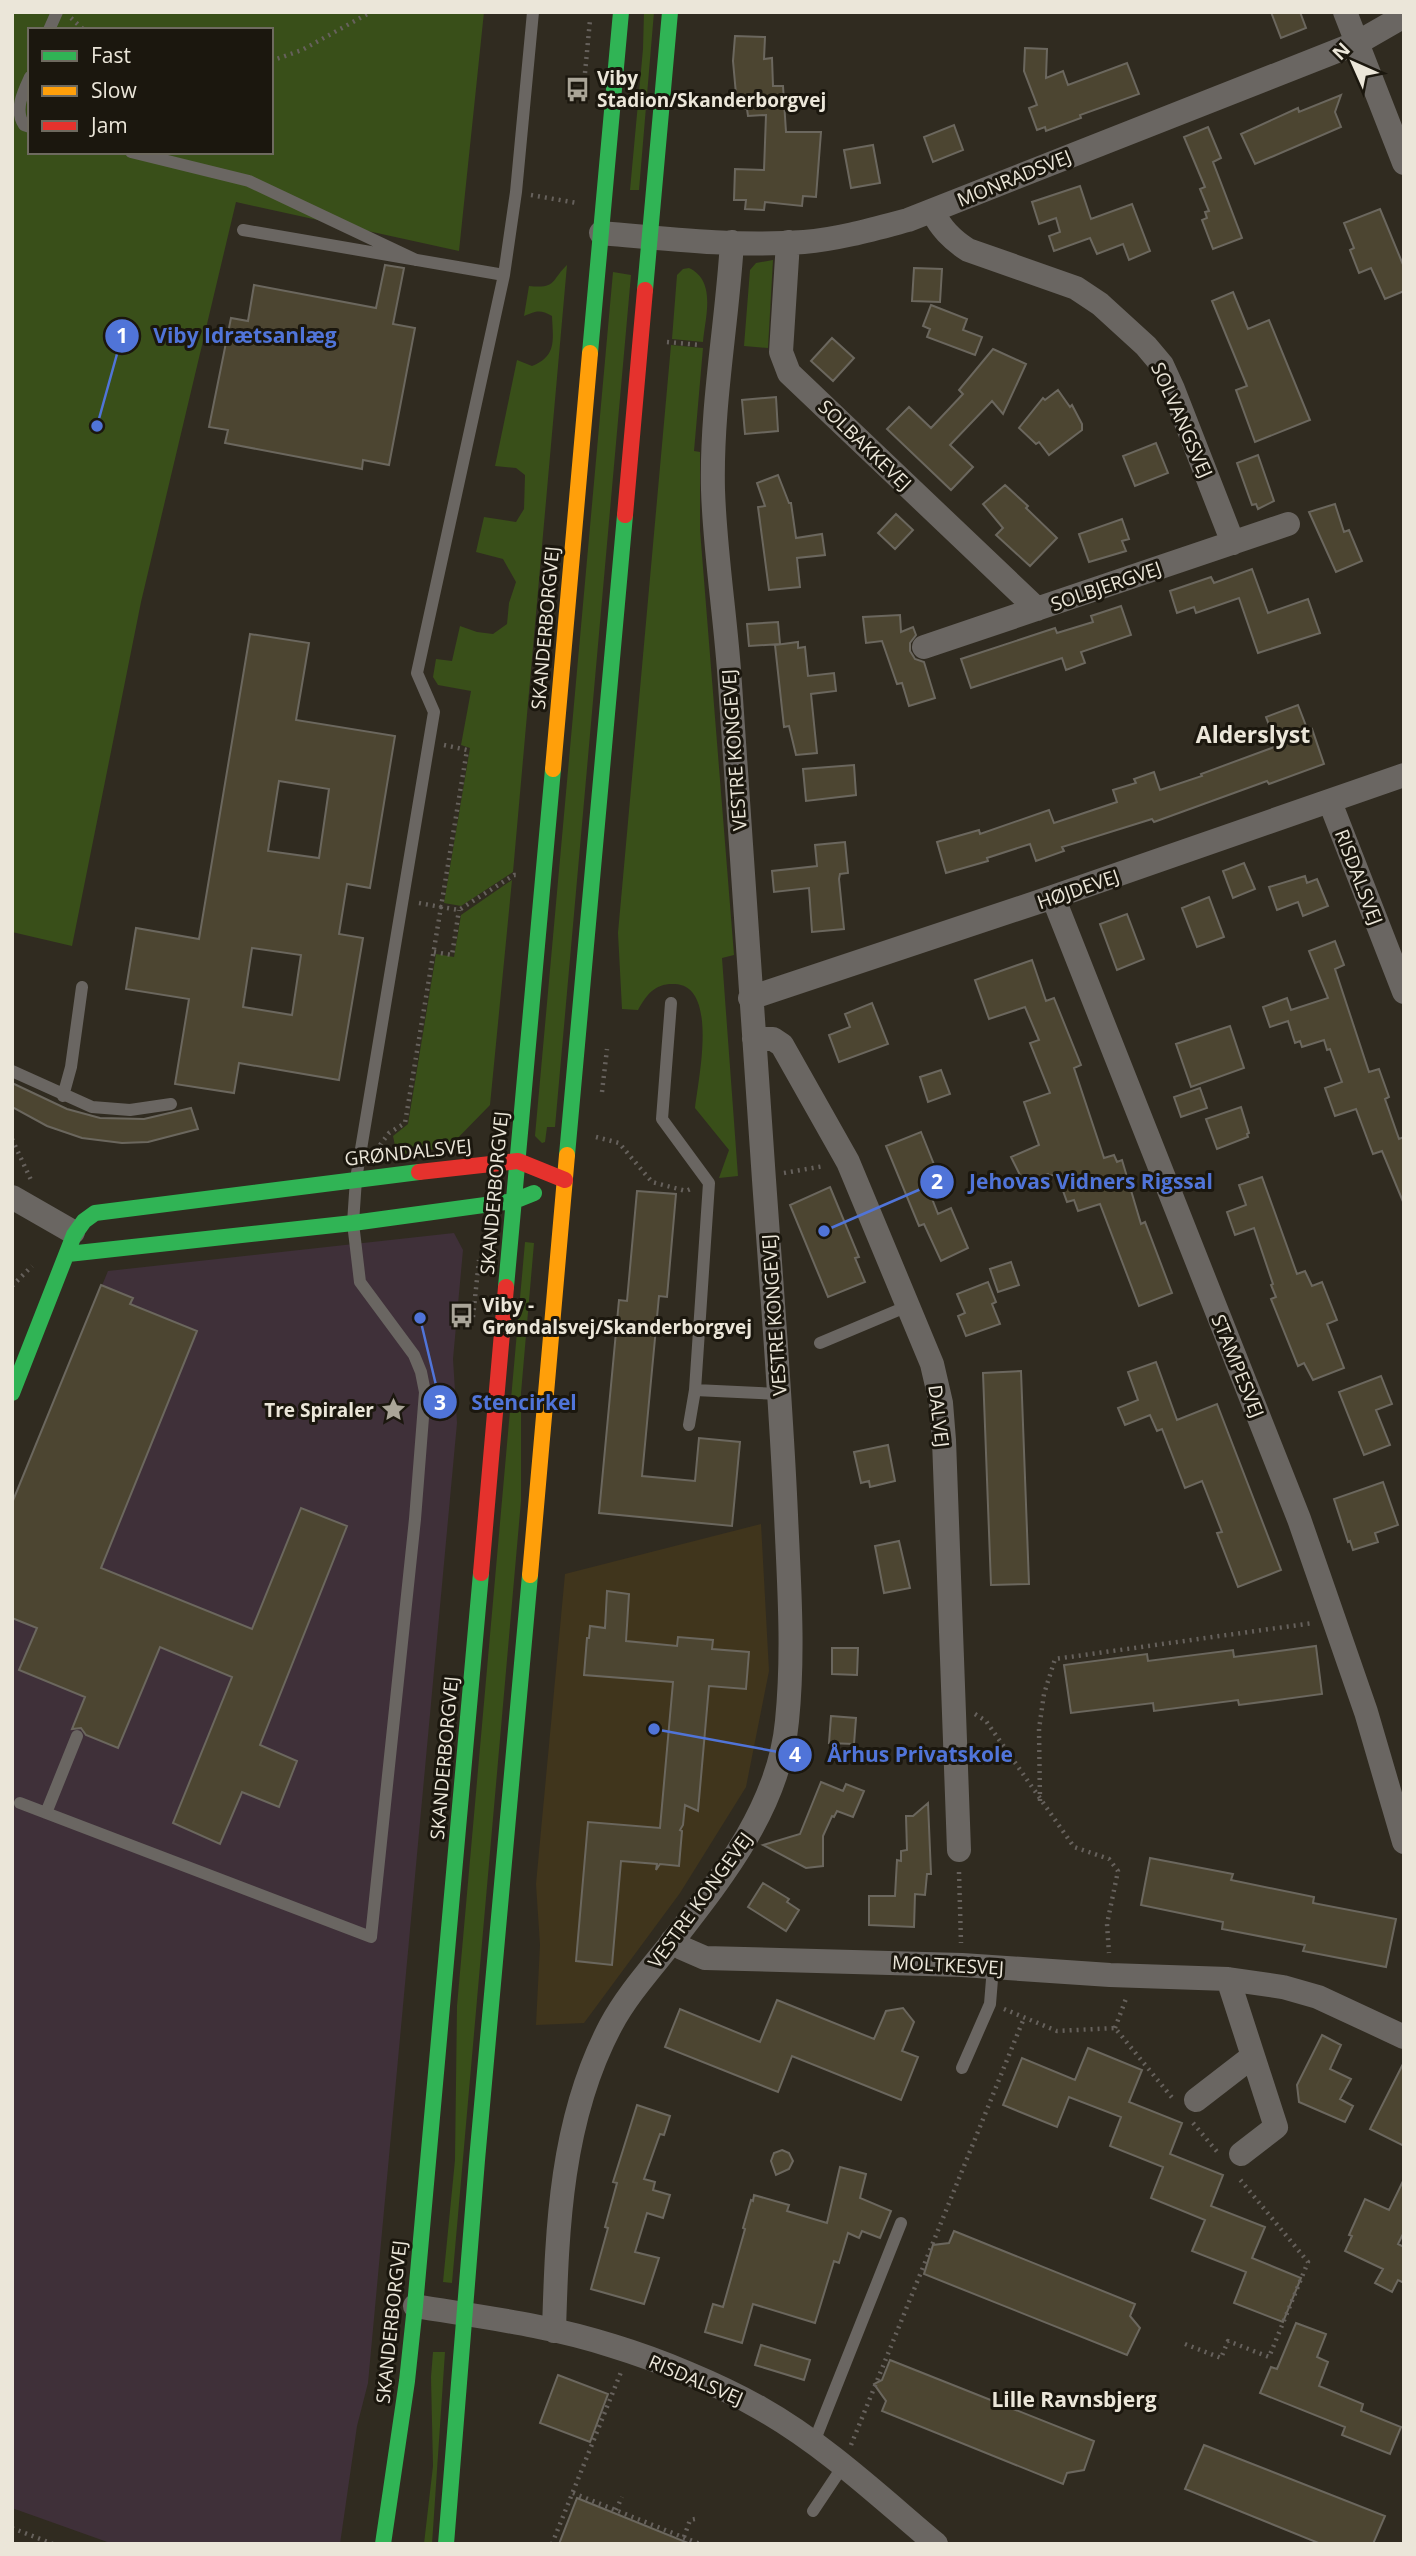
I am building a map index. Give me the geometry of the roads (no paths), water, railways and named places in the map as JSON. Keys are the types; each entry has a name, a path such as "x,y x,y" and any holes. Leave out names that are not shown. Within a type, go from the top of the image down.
{"main road":[{"name":"SKANDERBORGVEJ","path":"383,2544 415,2306 621,12"},
{"path":"446,2544 577,1027 670,12"},
{"name":"GRØNDALSVEJ","path":"71,1243 84,1220 106,1211 356,1179 518,1161 565,1180"},
{"path":"12,1393 71,1243 353,1223 514,1200 565,1180"},
{"path":"405,2503 407,2381"}],"street":[{"path":"1345,12 1404,163"},
{"name":"MONRADSVEJ","path":"601,233 732,242 788,242 855,234 908,220 1357,43 1404,16"},
{"name":"SOLVANGSVEJ","path":"932,211 953,241 968,250 1076,288 1100,304 1146,346 1162,366 1173,389 1233,543"},
{"name":"VESTRE KONGEVEJ","path":"554,2331 565,2167 577,2108 594,2058 633,1990 747,1838 781,1762 787,1721 791,1611 780,1394 750,998 730,681 713,494 714,417 732,242"},
{"name":"SOLBAKKEVEJ","path":"788,242 781,352 789,373 1037,609"},
{"name":"SOLBJERGVEJ","path":"923,647 1288,524"},
{"name":"HØJDEVEJ","path":"750,998 1053,897 1404,775"},
{"name":"RISDALSVEJ","path":"1330,802 1404,992"},
{"name":"STAMPESVEJ","path":"1053,897 1299,1519 1366,1712 1404,1842"},
{"name":"DALVEJ","path":"754,1039 773,1039 782,1045 848,1162 932,1364 941,1403 959,1850"},
{"path":"23,1191 71,1243"},
{"name":"MOLTKESVEJ","path":"672,1941 705,1958 962,1965 1122,1976 1228,1979 1283,1987 1318,1997 1404,2037"},
{"path":"1228,1979 1276,2127 1232,2161"},
{"path":"1188,2109 1253,2056"},
{"name":"RISDALSVEJ","path":"415,2306 554,2331 629,2352 759,2407 814,2442 936,2544"}],"lane":[{"path":"20,1803 371,1937 415,1519 425,1392 414,1355 360,1282 353,1223 356,1179 434,712 417,673 504,275 516,192 533,12"},
{"path":"51,28 63,14"},
{"path":"22,125 20,105 28,83"},
{"path":"139,154 249,181 416,260"},
{"path":"243,230 504,275"},
{"path":"63,1096 71,1067 82,987"},
{"path":"671,1003 662,1119 709,1183 695,1390 690,1425"},
{"path":"12,1071 92,1107 130,1110 171,1104"},
{"path":"820,1343 908,1307"},
{"path":"695,1390 780,1394"},
{"path":"46,1813 77,1736"},
{"path":"962,2068 990,2004 993,1967"},
{"path":"814,2442 901,2223"},
{"path":"813,2511 842,2466"}],"place":[{"name":"Viby Stadion/Skanderborgvej","path":"577,89"},
{"name":"Viby Idrætsanlæg","path":"97,426"},
{"name":"Jehovas Vidners Rigssal","path":"824,1231"},
{"name":"Viby - Grøndalsvej/Skanderborgvej","path":"462,1316"},
{"name":"Stencirkel","path":"420,1318"},
{"name":"Tre Spiraler","path":"394,1410"},
{"name":"Århus Privatskole","path":"654,1729"}],"district":[{"name":"Alderslyst","path":"1253,735"},
{"name":"Lille Ravnsbjerg","path":"1074,2400"}]}
